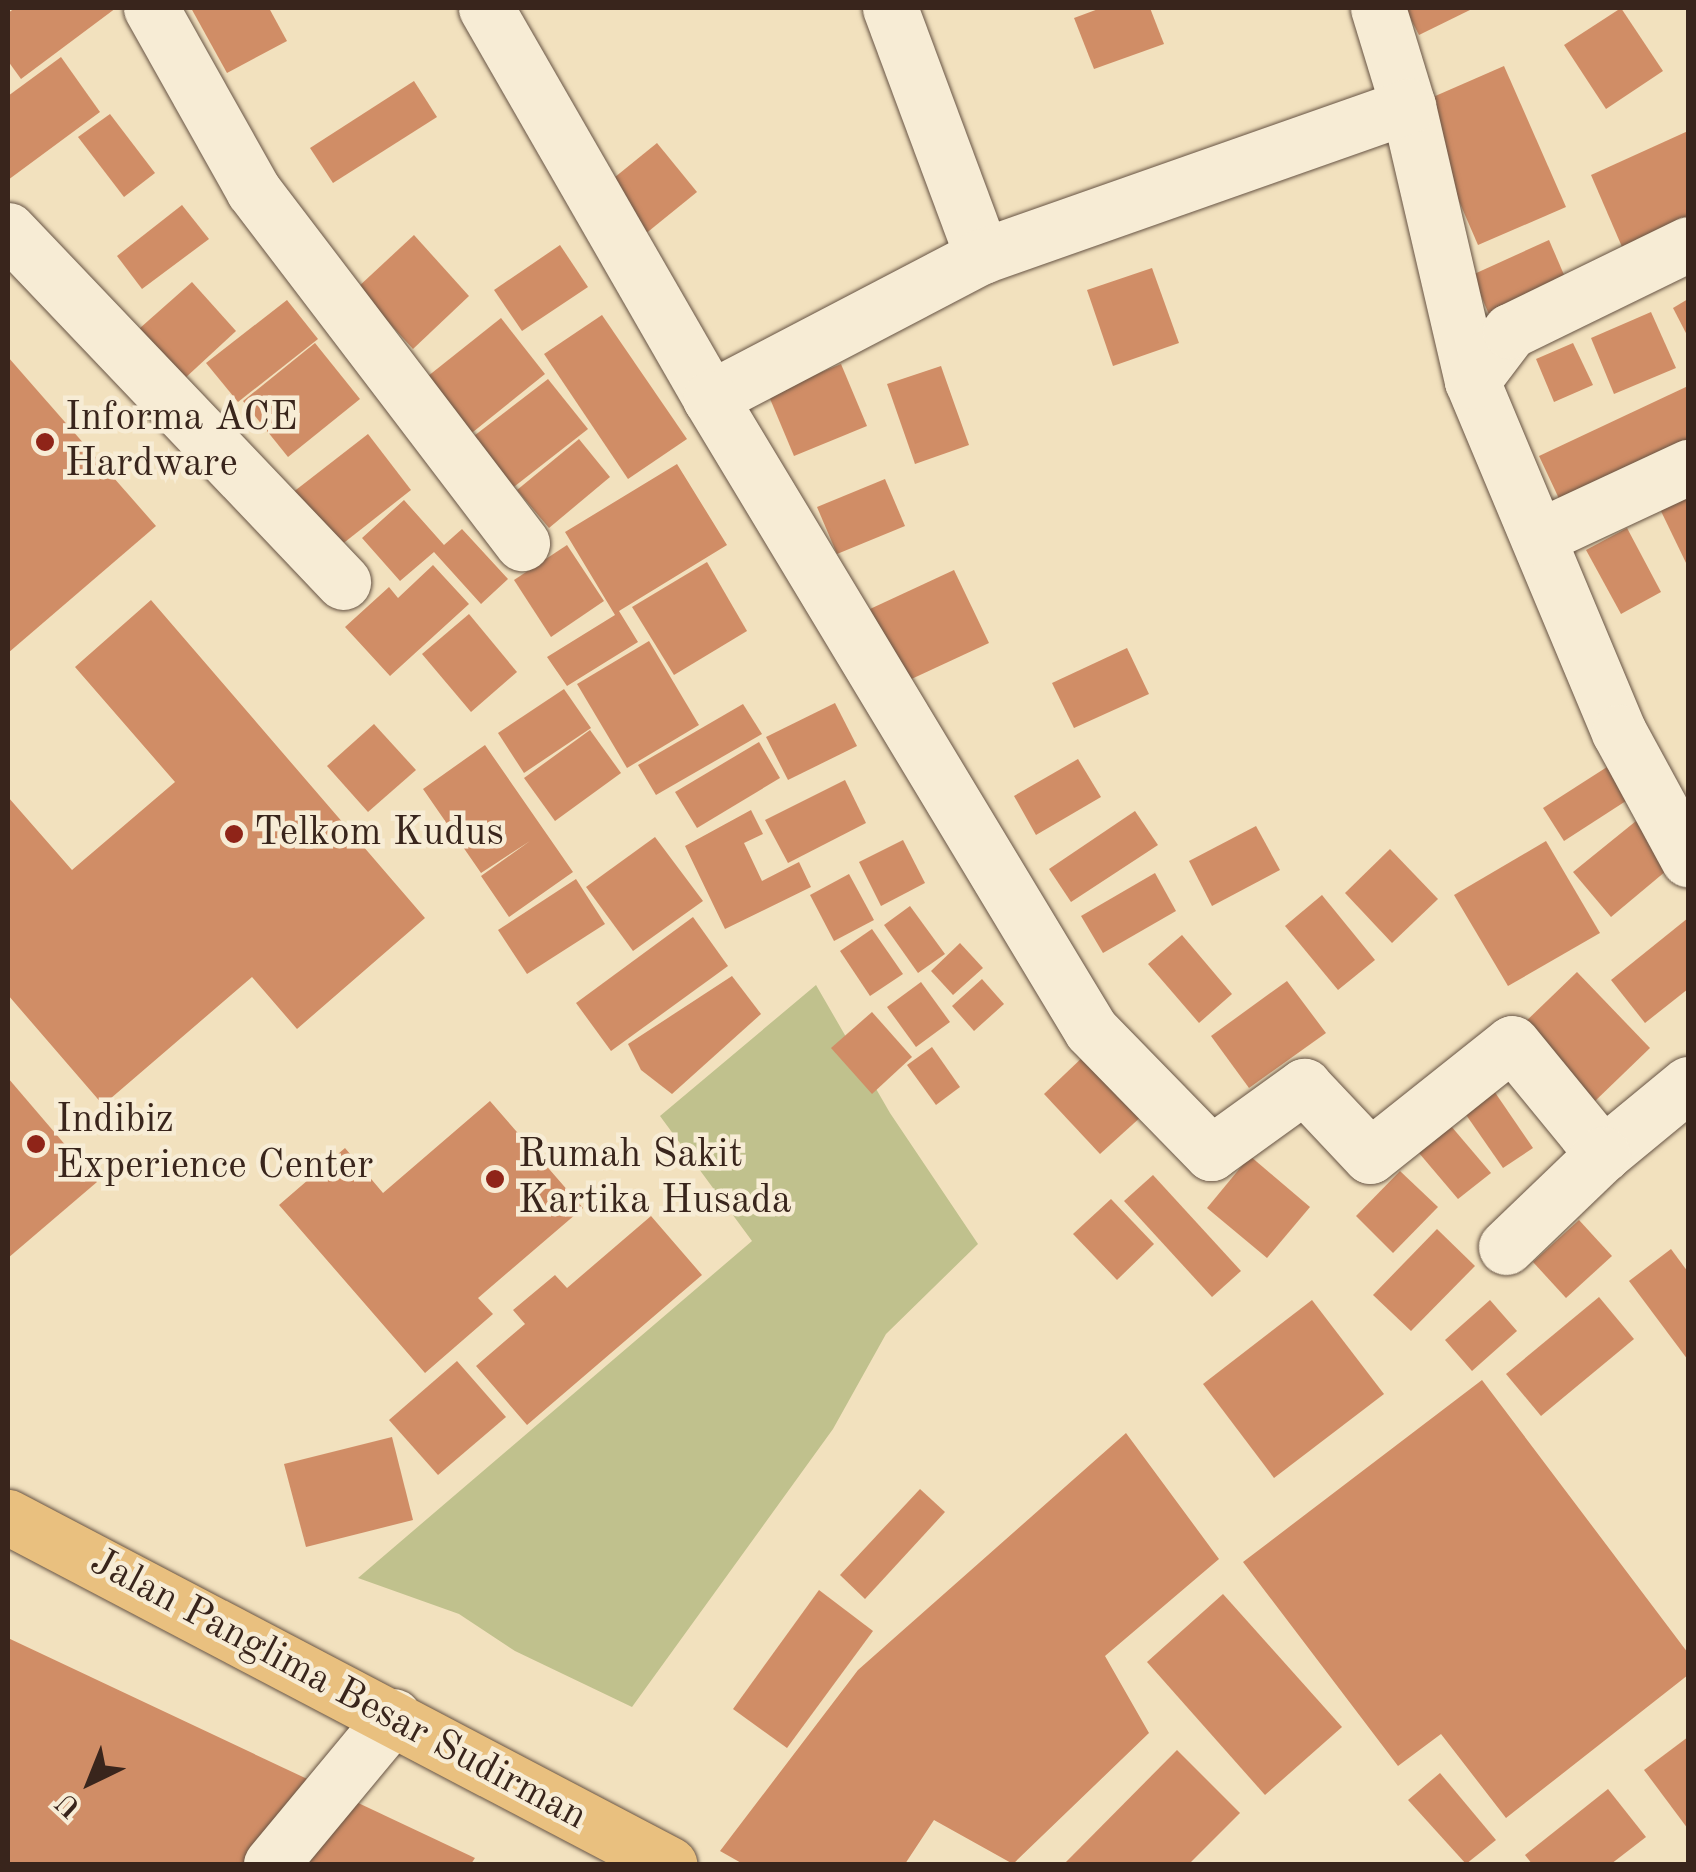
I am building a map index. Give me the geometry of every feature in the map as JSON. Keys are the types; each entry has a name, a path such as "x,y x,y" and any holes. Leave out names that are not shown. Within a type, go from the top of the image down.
{"main road":[{"name":"Jalan Panglima Besar Sudirman","path":"8,1517 394,1716 669,1864"}],"street":[{"path":"152,8 253,190 522,543"},
{"path":"486,8 710,398 1091,1030 1211,1153 1304,1086 1370,1156 1512,1044 1603,1154"},
{"path":"890,8 982,256"},
{"path":"1378,8 1408,106 1472,381 1620,732 1688,859"},
{"path":"710,398 982,256 1408,106"},
{"path":"8,230 343,582"},
{"path":"1472,381 1510,331 1688,244"},
{"path":"1538,537 1688,467"},
{"path":"1506,1247 1603,1154 1688,1084"},
{"path":"271,1864 394,1716"}],"green space":[{"path":"816,985 890,1113 978,1244 886,1334 833,1429 632,1707 515,1651 459,1614 358,1578 752,1241 660,1116"}],"building":[{"path":"15,8 116,8 21,79 8,61 8,13"},
{"path":"191,8 269,8 287,41 227,73"},
{"path":"1101,8 1150,8 1164,44 1094,69 1074,18"},
{"path":"1405,8 1474,8 1419,35"},
{"path":"1621,8 1663,71 1606,109 1564,45"},
{"path":"61,57 100,112 8,180 8,96"},
{"path":"1504,66 1566,207 1478,245 1417,104"},
{"path":"414,81 437,117 333,183 310,148"},
{"path":"110,114 155,173 124,197 78,137"},
{"path":"1688,131 1688,236 1629,263 1591,175"},
{"path":"657,143 697,192 644,235 604,186"},
{"path":"182,205 209,239 142,289 117,256"},
{"path":"414,235 469,296 413,349 357,288"},
{"path":"1549,240 1568,284 1491,319 1472,275"},
{"path":"560,245 588,287 522,331 494,290"},
{"path":"1152,268 1179,343 1113,366 1087,290"},
{"path":"192,282 236,331 183,380 131,336"},
{"path":"1688,299 1688,337 1673,308"},
{"path":"287,300 318,339 238,402 206,363"},
{"path":"1651,312 1676,368 1614,394 1591,338"},
{"path":"602,315 687,439 628,479 544,354"},
{"path":"501,318 545,374 453,448 408,392"},
{"path":"315,343 360,399 288,457 243,401"},
{"path":"1573,343 1593,385 1554,402 1536,359"},
{"name":"Informa ACE Hardware","path":"8,357 156,526 8,653"},
{"path":"841,364 867,426 794,456 768,394"},
{"path":"941,366 969,445 915,464 887,384"},
{"path":"548,379 588,429 497,500 457,449"},
{"path":"1688,386 1688,464 1569,520 1539,456"},
{"path":"368,434 411,490 336,549 292,493"},
{"path":"579,439 610,477 549,528 517,490"},
{"path":"677,464 727,545 619,611 638,642 567,686 547,657 615,615 565,532"},
{"path":"885,479 905,526 837,554 817,507"},
{"path":"1688,490 1688,567 1658,505"},
{"path":"404,500 444,545 462,529 508,579 481,604 434,552 400,581 362,538"},
{"path":"1627,528 1661,592 1621,614 1586,550"},
{"path":"567,545 604,601 551,637 514,580"},
{"path":"707,562 747,631 674,675 632,607"},
{"path":"433,565 469,604 390,676 345,627 389,587 398,598"},
{"path":"954,570 989,643 905,682 870,609"},
{"name":"Telkom Kudus","path":"151,600 425,918 297,1029 252,977 103,1105 8,995 8,797 72,870 175,782 75,667"},
{"path":"469,614 517,672 471,712 422,654"},
{"path":"649,641 699,725 627,768 577,684"},
{"path":"1127,648 1149,694 1074,728 1052,683"},
{"path":"564,689 591,728 524,773 498,733"},
{"path":"835,703 857,746 788,780 766,737"},
{"path":"743,704 762,734 656,795 638,765"},
{"path":"374,724 416,770 368,812 327,766"},
{"path":"590,730 621,773 555,821 524,778"},
{"path":"759,742 780,778 697,828 675,792"},
{"path":"485,745 573,872 509,917 481,876 530,841 481,873 423,789"},
{"path":"1078,759 1101,797 1036,835 1014,796"},
{"path":"1607,767 1629,799 1564,841 1543,808"},
{"path":"845,780 866,823 788,863 765,820"},
{"path":"751,810 763,834 744,843 762,881 799,862 811,887 725,929 685,846"},
{"path":"1135,811 1158,845 1071,902 1049,869"},
{"path":"1636,821 1672,866 1611,917 1573,872"},
{"path":"1256,826 1280,870 1212,906 1189,861"},
{"path":"655,837 703,901 633,951 586,887"},
{"path":"903,840 925,883 881,906 859,862"},
{"path":"1546,841 1600,933 1508,986 1454,895"},
{"path":"1390,849 1438,899 1392,943 1345,893"},
{"path":"1155,873 1176,911 1103,953 1081,916"},
{"path":"849,874 874,920 834,941 810,895"},
{"path":"576,879 605,924 527,974 498,930"},
{"path":"1322,895 1375,960 1338,990 1285,926"},
{"path":"910,906 945,954 918,973 884,925"},
{"path":"693,917 728,966 611,1051 576,1003"},
{"path":"1688,918 1688,989 1645,1023 1611,980"},
{"path":"872,929 903,974 870,996 840,951"},
{"path":"1182,935 1232,994 1199,1023 1148,964"},
{"path":"960,943 983,968 953,995 931,971"},
{"path":"1577,972 1650,1048 1593,1103 1520,1027"},
{"path":"732,976 761,1014 672,1094 641,1070 628,1044"},
{"path":"982,979 1004,1004 974,1031 952,1006"},
{"path":"1287,981 1326,1033 1249,1088 1211,1036"},
{"path":"921,982 950,1022 916,1047 887,1007"},
{"path":"872,1012 912,1057 872,1094 831,1048"},
{"path":"932,1047 960,1087 936,1105 907,1065"},
{"path":"1086,1054 1143,1115 1100,1154 1044,1094"},
{"name":"Indibiz Experience Center","path":"8,1078 97,1182 8,1258"},
{"path":"1492,1088 1533,1148 1503,1168 1462,1109"},
{"path":"490,1101 583,1208 478,1298 493,1314 425,1373 279,1205 345,1148 383,1193"},
{"path":"1451,1126 1491,1173 1458,1199 1419,1153"},
{"path":"1250,1156 1310,1207 1267,1258 1207,1208"},
{"path":"1400,1171 1438,1207 1393,1253 1356,1216"},
{"path":"1153,1175 1241,1271 1212,1297 1124,1201"},
{"path":"1111,1199 1154,1244 1117,1280 1073,1234"},
{"path":"651,1216 702,1275 527,1425 476,1366 525,1324 513,1310 555,1275 567,1288"},
{"path":"1579,1220 1612,1256 1566,1298 1533,1262"},
{"path":"1437,1229 1475,1266 1411,1331 1373,1295"},
{"path":"1671,1249 1688,1272 1688,1360 1629,1281"},
{"path":"1599,1297 1634,1339 1541,1416 1506,1374"},
{"path":"1312,1300 1384,1394 1274,1478 1203,1384"},
{"path":"1490,1300 1517,1331 1472,1371 1445,1340"},
{"path":"457,1361 506,1417 438,1475 389,1420"},
{"path":"1482,1380 1688,1653 1688,1675 1506,1818 1441,1734 1398,1766 1243,1562"},
{"path":"1126,1433 1219,1559 1105,1656 1149,1733 1013,1864 934,1820 905,1864 743,1864 720,1851 858,1670"},
{"path":"392,1437 413,1520 306,1547 284,1464"},
{"path":"920,1489 945,1512 865,1599 840,1575"},
{"path":"819,1590 873,1631 787,1748 733,1709"},
{"path":"1223,1594 1342,1727 1265,1795 1147,1662"},
{"path":"8,1638 475,1858 471,1864 8,1864"},
{"path":"1688,1737 1688,1829 1644,1770"},
{"path":"1177,1750 1240,1813 1189,1864 1064,1864"},
{"path":"1440,1773 1496,1840 1466,1864 1408,1800"},
{"path":"1608,1789 1646,1837 1611,1864 1532,1864 1525,1855"}],"place":[{"name":"Informa ACE Hardware","path":"45,442"},
{"name":"Telkom Kudus","path":"234,834"},
{"name":"Indibiz Experience Center","path":"36,1144"},
{"name":"Rumah Sakit Kartika Husada","path":"495,1179"}]}
